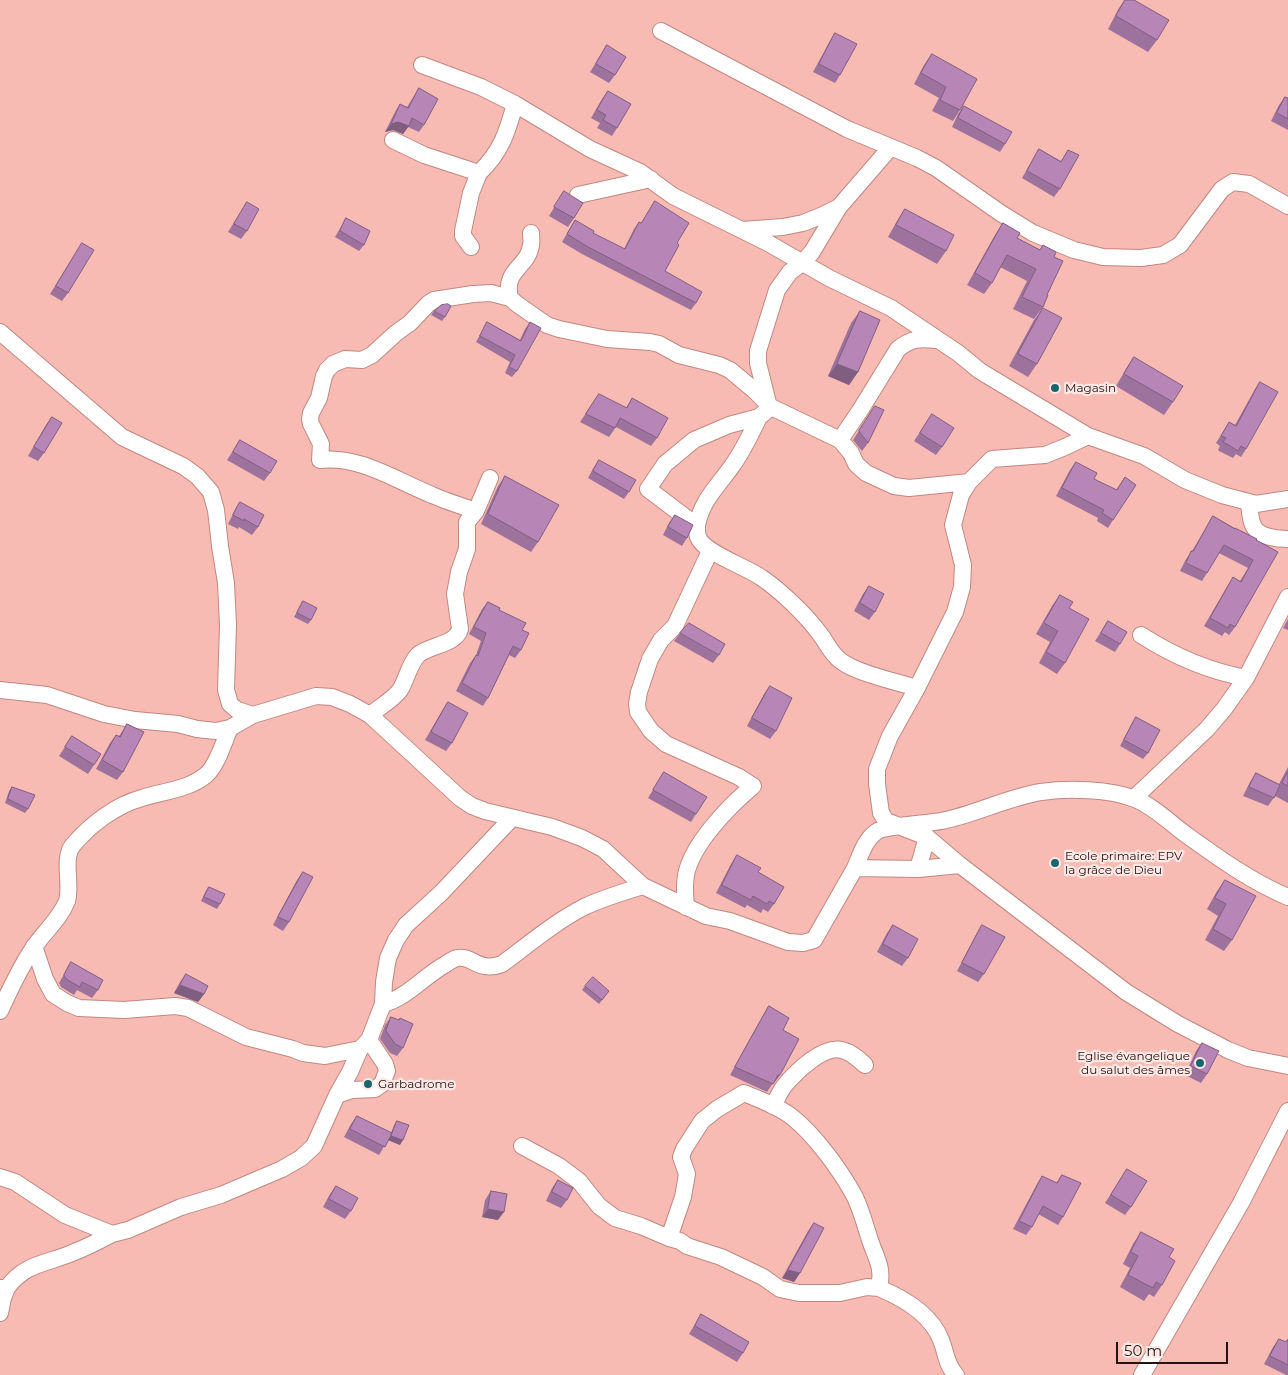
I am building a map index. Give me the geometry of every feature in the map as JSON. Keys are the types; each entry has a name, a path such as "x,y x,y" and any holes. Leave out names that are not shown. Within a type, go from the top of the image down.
{"street":[{"path":"661,31 847,129 917,158 936,168 1002,214 1033,232 1074,250 1103,257 1141,258 1163,255 1180,245 1222,189 1233,182 1249,184 1288,206"},
{"path":"422,65 482,87 515,104 590,149 640,172 673,196 768,243 802,264 891,308 940,340 980,371 1088,436 1144,456 1204,488 1249,503 1272,503 1288,499"},
{"path":"471,247 463,236 463,231 471,193 479,173 496,155 504,138 515,104"},
{"path":"393,140 424,155 479,173"},
{"path":"890,148 839,207 812,252 802,264 790,272 777,290 758,351 758,363 766,410 740,455 706,500 699,513 697,526 698,537 703,545 710,551 753,572 770,584 820,634 830,650 841,662 917,688"},
{"path":"578,195 651,179"},
{"path":"742,230 782,227 803,223 823,216 839,207"},
{"path":"510,298 508,290 510,277 528,254 531,245 531,233"},
{"path":"476,510 432,496 360,464 340,459 320,460 321,444 310,419 320,398 324,376 327,370 334,364 345,359 362,360 372,354 410,323 434,300 483,293 510,298 547,325 559,329 607,339 659,344 679,355 719,365 730,370 754,390 766,410 840,440 851,453 856,464 866,473 894,486 909,488 968,482"},
{"path":"0,332 106,425 135,444 183,466 197,476 211,492 216,510 226,583 228,626 226,690 230,704 237,710 253,716"},
{"path":"840,440 898,349 906,342 915,339 940,340"},
{"path":"697,526 648,489 665,464 694,440 766,410"},
{"path":"1088,436 1065,448 1045,454 992,459 968,482 953,525 963,565 962,587 952,619 890,736 876,769 881,813 886,820 927,837 960,865 1126,992 1178,1024 1228,1050 1248,1058 1288,1066"},
{"path":"370,715 399,692 413,661 419,655 446,642 459,633 455,594 456,582 467,549 467,522 476,510 490,478"},
{"path":"1249,503 1251,518 1257,532 1288,539"},
{"path":"686,907 684,891 686,875 692,857 719,819 753,786 739,777 666,744 652,731 638,712 637,704 641,683 650,659 661,640 675,626 710,551"},
{"path":"1134,798 1207,729 1224,709 1246,678 1288,597"},
{"path":"1140,636 1212,670 1246,678"},
{"path":"0,690 47,695 104,714 135,720 178,724 216,731 230,728 253,716 316,696 332,698 350,704 370,715 460,798 472,806 485,811 552,827 582,838 603,849 643,886 706,916 730,922 788,942 803,943 814,940 856,868 868,840 876,831 888,827 903,827 956,818 1041,792 1107,792 1134,798 1143,802 1211,852 1262,886 1288,897"},
{"path":"0,1011 34,946 55,921 67,900 68,864 71,847 98,821 117,809 140,798 195,783 208,774 230,728"},
{"path":"0,1313 4,1288 16,1276 73,1253 112,1234 128,1230 182,1207 221,1195 265,1177 302,1158 314,1146 336,1095 364,1045 383,1004 388,958 396,940 406,925 441,893 512,818"},
{"path":"918,869 927,837"},
{"path":"856,868 918,869 960,865"},
{"path":"383,1004 395,1001 428,975 456,958 469,960 486,968 502,964 547,930 576,912 596,901 643,886"},
{"path":"34,946 45,979 53,994 67,1004 79,1008 124,1010 175,1006 188,1008 246,1037 303,1053 325,1056 364,1045"},
{"path":"336,1095 352,1090 375,1089 382,1084 387,1071 385,1064 364,1045"},
{"path":"774,1106 784,1086 820,1054 832,1049 842,1050 865,1065"},
{"path":"669,1238 683,1197 687,1174 681,1157 684,1148 699,1126 717,1109 744,1093 774,1106 791,1116 824,1151 855,1197 878,1259 881,1272 879,1288"},
{"path":"1142,1375 1241,1203 1288,1111"},
{"path":"522,1146 559,1166 579,1181 599,1206 615,1218 680,1241 687,1246 722,1257 763,1277 780,1289 799,1293 840,1293 867,1287 879,1288 898,1297 923,1314 940,1338 951,1370 956,1375"},
{"path":"0,1177 14,1182 65,1215 112,1234"}],"building":[{"path":"1125,0 1134,0 1169,20 1157,40 1116,16"},
{"path":"835,33 857,44 840,75 819,64"},
{"path":"607,45 626,57 615,75 596,64"},
{"path":"932,54 977,79 960,110 940,100 946,87 921,73"},
{"path":"419,88 438,99 424,125 412,118 409,126 398,122 391,124 400,104 408,108"},
{"path":"608,91 631,104 617,128 603,120 606,115 597,110"},
{"path":"1285,97 1288,98 1288,119 1277,113"},
{"path":"964,106 1012,132 1005,144 958,118"},
{"path":"1039,149 1061,162 1068,150 1079,155 1060,189 1027,171"},
{"path":"564,191 583,203 574,218 554,207"},
{"path":"655,201 689,223 677,243 679,245 665,271 702,292 696,303 588,247 567,234 575,220 594,231 593,233 625,249 639,222 641,223"},
{"path":"247,202 259,209 247,231 234,224"},
{"path":"905,209 954,235 946,251 896,225"},
{"path":"346,218 370,231 364,245 340,231"},
{"path":"1003,223 1020,233 1017,238 1040,250 1043,245 1056,252 1054,257 1063,261 1043,307 1022,297 1036,269 1007,255 992,283 975,273"},
{"path":"82,243 94,250 68,293 56,286"},
{"path":"448,304 451,306 445,317 434,311 441,305"},
{"path":"1043,308 1062,318 1037,364 1018,354"},
{"path":"860,311 880,320 858,372 837,364"},
{"path":"487,322 521,341 530,322 541,328 517,371 509,367 515,355 480,336"},
{"path":"1134,357 1183,386 1173,402 1124,374"},
{"path":"1260,382 1278,392 1246,449 1241,446 1238,451 1223,442 1226,438 1221,436 1229,422 1236,426"},
{"path":"599,394 627,408 632,398 668,418 657,438 620,418 615,428 586,414"},
{"path":"875,406 884,410 868,443 859,431"},
{"path":"932,414 954,428 942,447 920,433"},
{"path":"52,417 62,423 44,453 34,447"},
{"path":"240,440 277,461 270,473 233,452"},
{"path":"599,460 636,480 629,492 593,471"},
{"path":"1076,462 1097,473 1094,479 1117,490 1125,477 1136,485 1113,520 1102,513 1104,510 1062,488"},
{"path":"505,476 559,505 538,542 488,514"},
{"path":"240,502 264,515 258,527 233,515"},
{"path":"675,515 693,525 687,538 668,527"},
{"path":"1213,516 1278,552 1235,627 1230,624 1228,628 1210,618 1233,577 1241,582 1253,560 1224,545 1207,573 1186,563 1191,551 1193,551"},
{"path":"869,586 884,594 875,612 860,603"},
{"path":"1060,595 1073,602 1069,608 1089,619 1065,663 1046,652 1058,631 1044,623"},
{"path":"303,601 317,608 311,620 297,613"},
{"path":"488,602 500,608 499,610 526,623 522,630 529,633 521,650 513,646 488,698 462,683 476,655 478,656 486,633 474,627"},
{"path":"1108,621 1127,632 1120,644 1101,633"},
{"path":"689,623 725,644 719,655 680,633"},
{"path":"770,686 792,698 776,731 752,718"},
{"path":"448,702 468,713 452,743 431,732"},
{"path":"1136,717 1160,730 1148,753 1124,740"},
{"path":"127,724 144,732 123,772 102,760 116,735 120,737"},
{"path":"72,736 101,754 94,765 65,747"},
{"path":"664,772 707,797 696,814 653,790"},
{"path":"1288,772 1288,786 1282,783"},
{"path":"1256,773 1280,785 1274,798 1249,787"},
{"path":"12,787 35,795 28,809 8,799"},
{"path":"737,855 761,868 758,872 784,887 774,904 769,901 767,904 753,896 751,900 722,885"},
{"path":"303,872 313,877 289,922 278,917"},
{"path":"1225,880 1256,896 1232,940 1213,929 1226,904 1215,898"},
{"path":"209,887 225,894 220,904 204,897"},
{"path":"893,925 918,939 908,958 883,944"},
{"path":"982,925 1005,937 984,974 962,963"},
{"path":"71,962 103,980 98,990 82,982 80,987 66,979 64,975"},
{"path":"186,974 208,986 204,994 180,985"},
{"path":"593,977 609,991 602,1000 585,986"},
{"path":"769,1006 789,1018 783,1030 799,1039 780,1075 778,1075 773,1084 735,1067"},
{"path":"391,1017 399,1020 400,1018 413,1024 403,1048 395,1044 386,1031"},
{"path":"1202,1043 1219,1051 1207,1074 1191,1066"},
{"path":"357,1116 392,1133 385,1147 350,1129"},
{"path":"397,1121 409,1125 403,1140 391,1136"},
{"path":"1127,1169 1147,1181 1131,1207 1111,1195"},
{"path":"1062,1175 1081,1183 1063,1217 1043,1206 1032,1227 1019,1221 1042,1176 1057,1183"},
{"path":"558,1180 573,1188 567,1200 552,1192"},
{"path":"336,1186 358,1198 351,1211 329,1199"},
{"path":"491,1191 507,1194 504,1212 488,1209"},
{"path":"814,1223 824,1228 800,1273 788,1270"},
{"path":"1141,1232 1174,1249 1169,1257 1175,1261 1162,1285 1156,1282 1153,1288 1128,1275 1138,1256 1131,1252"},
{"path":"701,1314 749,1342 743,1353 695,1326"},
{"path":"1279,1339 1286,1342 1288,1339 1288,1365 1270,1356"}],"place":[{"name":"Magasin","path":"1055,388"},
{"name":"Ecole primaire: EPV la grâce de Dieu","path":"1055,863"},
{"name":"Eglise évangelique du salut des âmes","path":"1200,1063"},
{"name":"Garbadrome","path":"368,1084"}]}
